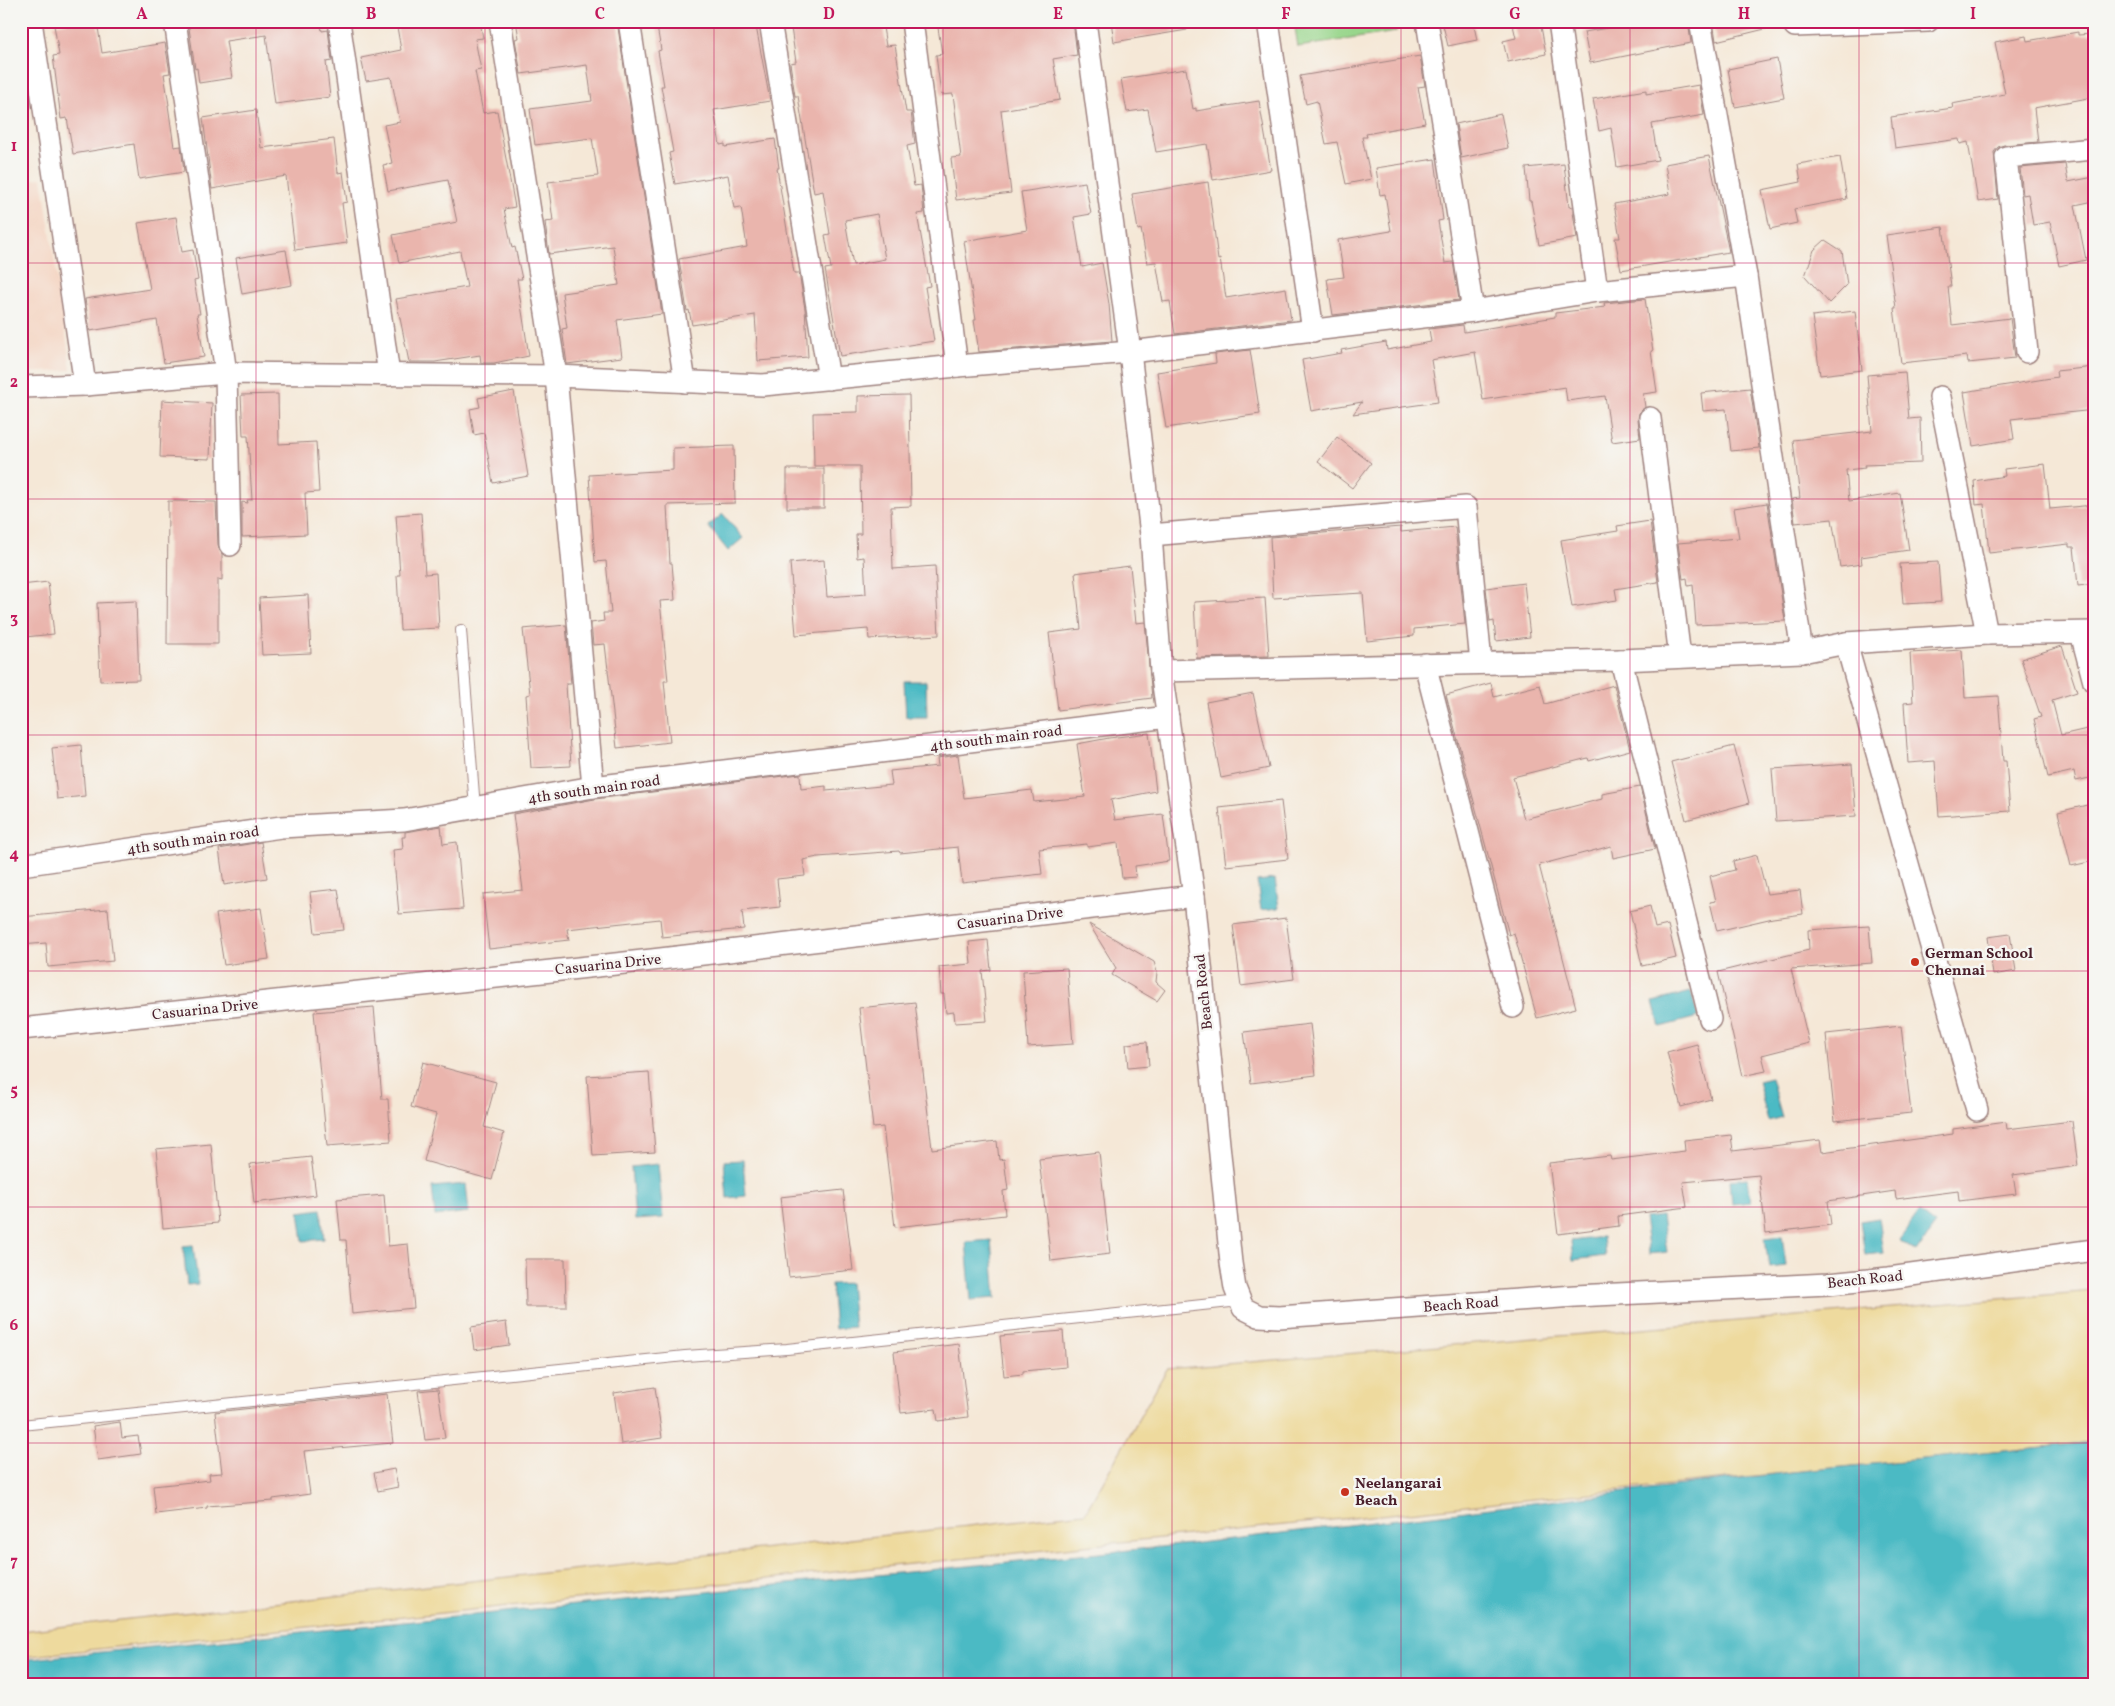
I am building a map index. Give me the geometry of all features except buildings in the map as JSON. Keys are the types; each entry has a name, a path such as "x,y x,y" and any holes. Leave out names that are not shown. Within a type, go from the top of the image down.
{"street":[{"path":"30,21 85,385"},
{"path":"175,21 226,372 230,545"},
{"path":"339,21 389,375"},
{"path":"500,21 556,376 593,787"},
{"path":"629,21 685,382"},
{"path":"770,21 828,379"},
{"path":"912,21 958,366"},
{"name":"Beach Road","path":"1085,21 1130,352 1151,535 1161,671 1194,896 1231,1263 1243,1308 1253,1314 1279,1317 1584,1296 1828,1284 1889,1278 2094,1250"},
{"path":"1268,21 1313,331"},
{"path":"1427,21 1473,311"},
{"path":"1560,21 1597,291"},
{"path":"1700,21 1746,276 1802,652"},
{"path":"1795,26 1928,21"},
{"path":"2027,352 2006,157 2094,149"},
{"path":"21,388 85,385 226,372 556,376 763,385 1130,352 1473,311 1597,291 1746,276"},
{"path":"1940,397 1987,634"},
{"path":"1650,418 1680,657"},
{"path":"1151,535 1466,507 1481,663"},
{"path":"1161,671 1621,660 1802,652 1846,643 1987,634 2087,632 2094,682"},
{"path":"1846,643 1978,1110"},
{"path":"1621,660 1710,1019"},
{"path":"1425,664 1513,1007"},
{"name":"4th south main road","path":"21,865 280,827 404,820 593,787 1168,717"},
{"name":"Casuarina Drive","path":"21,1029 642,961 1194,896"}],"lane":[{"path":"461,630 474,808"},
{"path":"21,1425 685,1356 787,1349 1240,1301"}],"shaded area":[{"path":"42,178 71,370 21,373 21,181"}],"green space":[{"path":"1294,21 1395,21 1396,32 1298,47"}],"sand":[{"name":"Neelangarai Beach","path":"2094,1291 2094,1442 21,1657 21,1631 1085,1513 1167,1369"}],"water":[{"path":"723,514 743,538 728,551 708,526"},
{"path":"904,681 926,681 927,717 906,717"},
{"path":"1275,879 1279,908 1261,910 1257,881"},
{"path":"1691,992 1698,1017 1660,1027 1653,1002"},
{"path":"1771,1078 1782,1117 1768,1121 1758,1081"},
{"path":"743,1160 746,1196 727,1198 724,1161"},
{"path":"658,1164 663,1218 635,1220 631,1167"},
{"path":"1748,1178 1751,1202 1732,1204 1730,1180"},
{"path":"466,1184 469,1212 435,1216 432,1187"},
{"path":"321,1209 324,1239 303,1241 299,1212"},
{"path":"1919,1213 1935,1225 1916,1252 1899,1240"},
{"path":"1662,1216 1667,1252 1649,1254 1644,1218"},
{"path":"1879,1218 1884,1253 1865,1255 1860,1221"},
{"path":"1782,1236 1786,1266 1769,1268 1765,1238"},
{"path":"1603,1237 1605,1256 1573,1260 1571,1241"},
{"path":"991,1240 996,1298 971,1300 966,1242"},
{"path":"193,1245 198,1284 187,1285 183,1246"},
{"path":"850,1283 854,1327 835,1329 831,1284"},
{"path":"2094,1442 2094,1685 21,1685 21,1660 1190,1544 1792,1472"}],"place":[{"name":"German School Chennai","path":"1915,962"},
{"name":"Neelangarai Beach","path":"1345,1492"}]}
